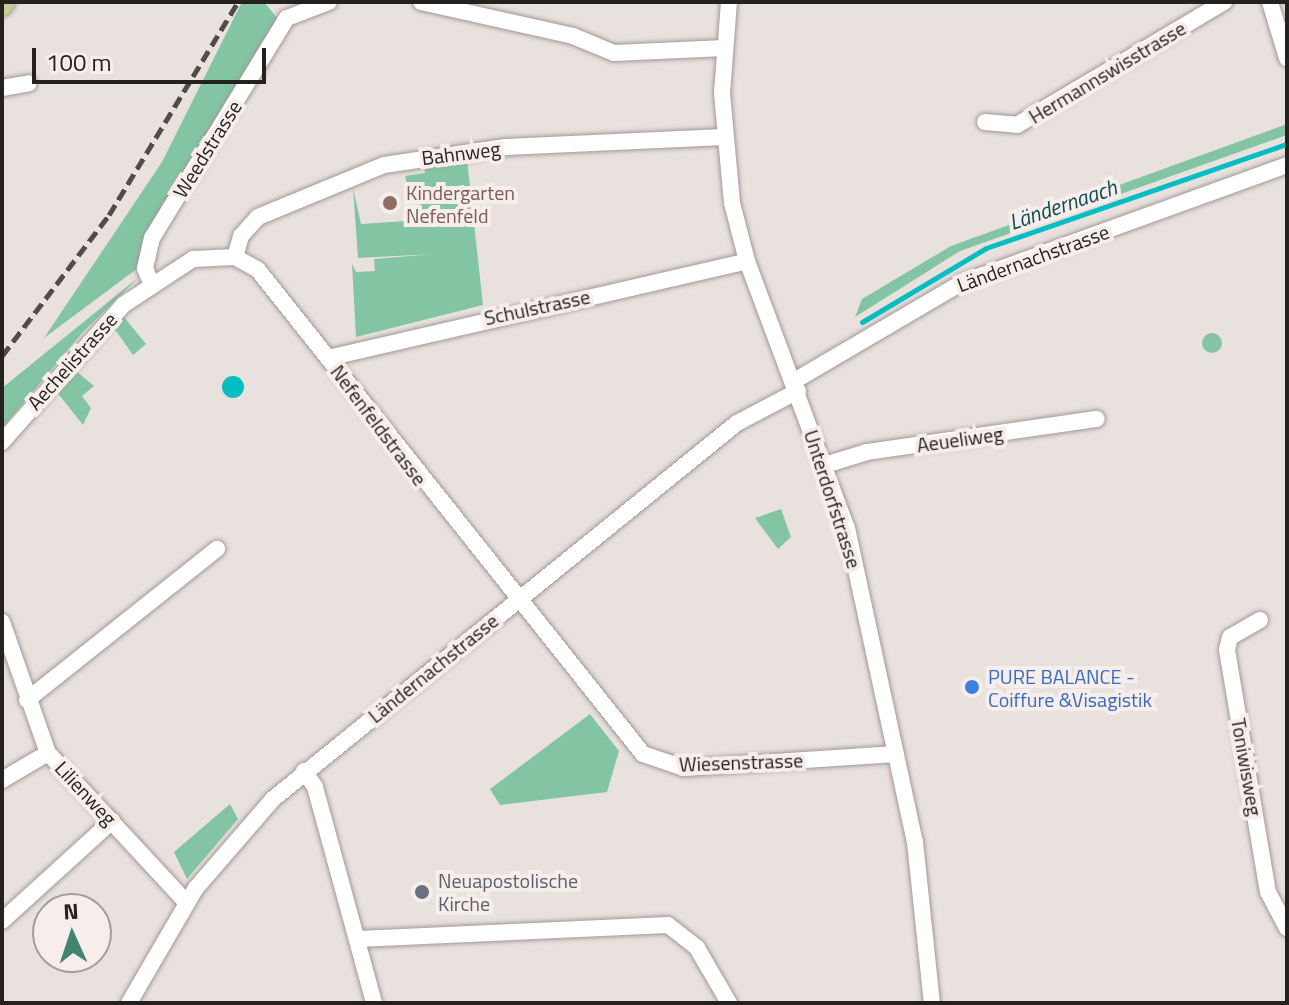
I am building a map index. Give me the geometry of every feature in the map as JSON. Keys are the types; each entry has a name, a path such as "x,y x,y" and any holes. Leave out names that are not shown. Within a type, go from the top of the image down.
{"street":[{"name":"Weedstrasse","path":"151,283 145,268 152,238 287,18 329,2"},
{"path":"421,2 573,36 614,53 725,48"},
{"name":"Unterdorfstrasse","path":"729,2 724,137 747,261 825,465 854,558 920,874 932,1003"},
{"name":"Hermannswisstrasse","path":"985,122 1017,125 1224,2"},
{"path":"1270,2 1287,58"},
{"path":"2,88 29,83"},
{"name":"Bahnweg","path":"235,257 241,236 258,217 384,165 506,147 724,137"},
{"name":"Ländernachstrasse","path":"129,1003 186,902 249,823 304,771 737,423 961,283 1287,165"},
{"name":"Aechelistrasse","path":"2,442 89,335 151,283 193,259 235,257"},
{"name":"Nefenfeldstrasse","path":"235,257 258,270 516,602"},
{"name":"Schulstrasse","path":"328,358 747,261"},
{"name":"Aeueliweg","path":"825,465 867,452 1097,419"},
{"path":"27,700 217,549"},
{"name":"Wiesenstrasse","path":"516,602 613,724 655,760 721,767 896,754"},
{"name":"Toniwisweg","path":"1260,620 1230,637 1227,650 1268,892 1287,928"},
{"name":"Lilienweg","path":"2,622 48,753 186,902"},
{"path":"2,780 48,753"},
{"path":"304,771 315,787 374,1003"},
{"path":"2,921 112,821"},
{"path":"358,939 668,925 697,948 729,1003"}],"green space":[{"path":"242,2 264,2 278,19 138,268 44,338 162,162"},
{"path":"1287,124 1287,135 960,251 855,317 862,299 951,246"},
{"path":"467,159 483,305 356,337 352,264 356,272 375,271 374,259 434,254 358,258 353,188 361,224 421,220 419,183 407,184 405,176 425,173 424,164"},
{"path":"139,277 83,332 2,428 2,388"},
{"path":"124,317 146,344 133,355 114,328"},
{"path":"1208,333 1216,333 1222,343 1216,353 1208,353 1202,347 1202,339"},
{"path":"75,370 94,386 82,396 91,408 83,425 56,391"},
{"path":"781,509 791,537 778,549 755,518"},
{"path":"590,714 619,751 607,792 500,805 490,789"},
{"path":"230,804 238,819 187,879 174,852"}],"water":[{"path":"233,376 244,387 233,398 222,387"}],"waterway":[{"name":"Ländernaach","path":"862,322 986,248 1287,144"}],"railway":[{"path":"2,356 109,215 238,2"}],"place":[{"name":"Kindergarten Nefenfeld","path":"390,203"},
{"name":"PURE BALANCE - Coiffure &Visagistik","path":"972,687"},
{"name":"Neuapostolische Kirche","path":"422,892"}]}
